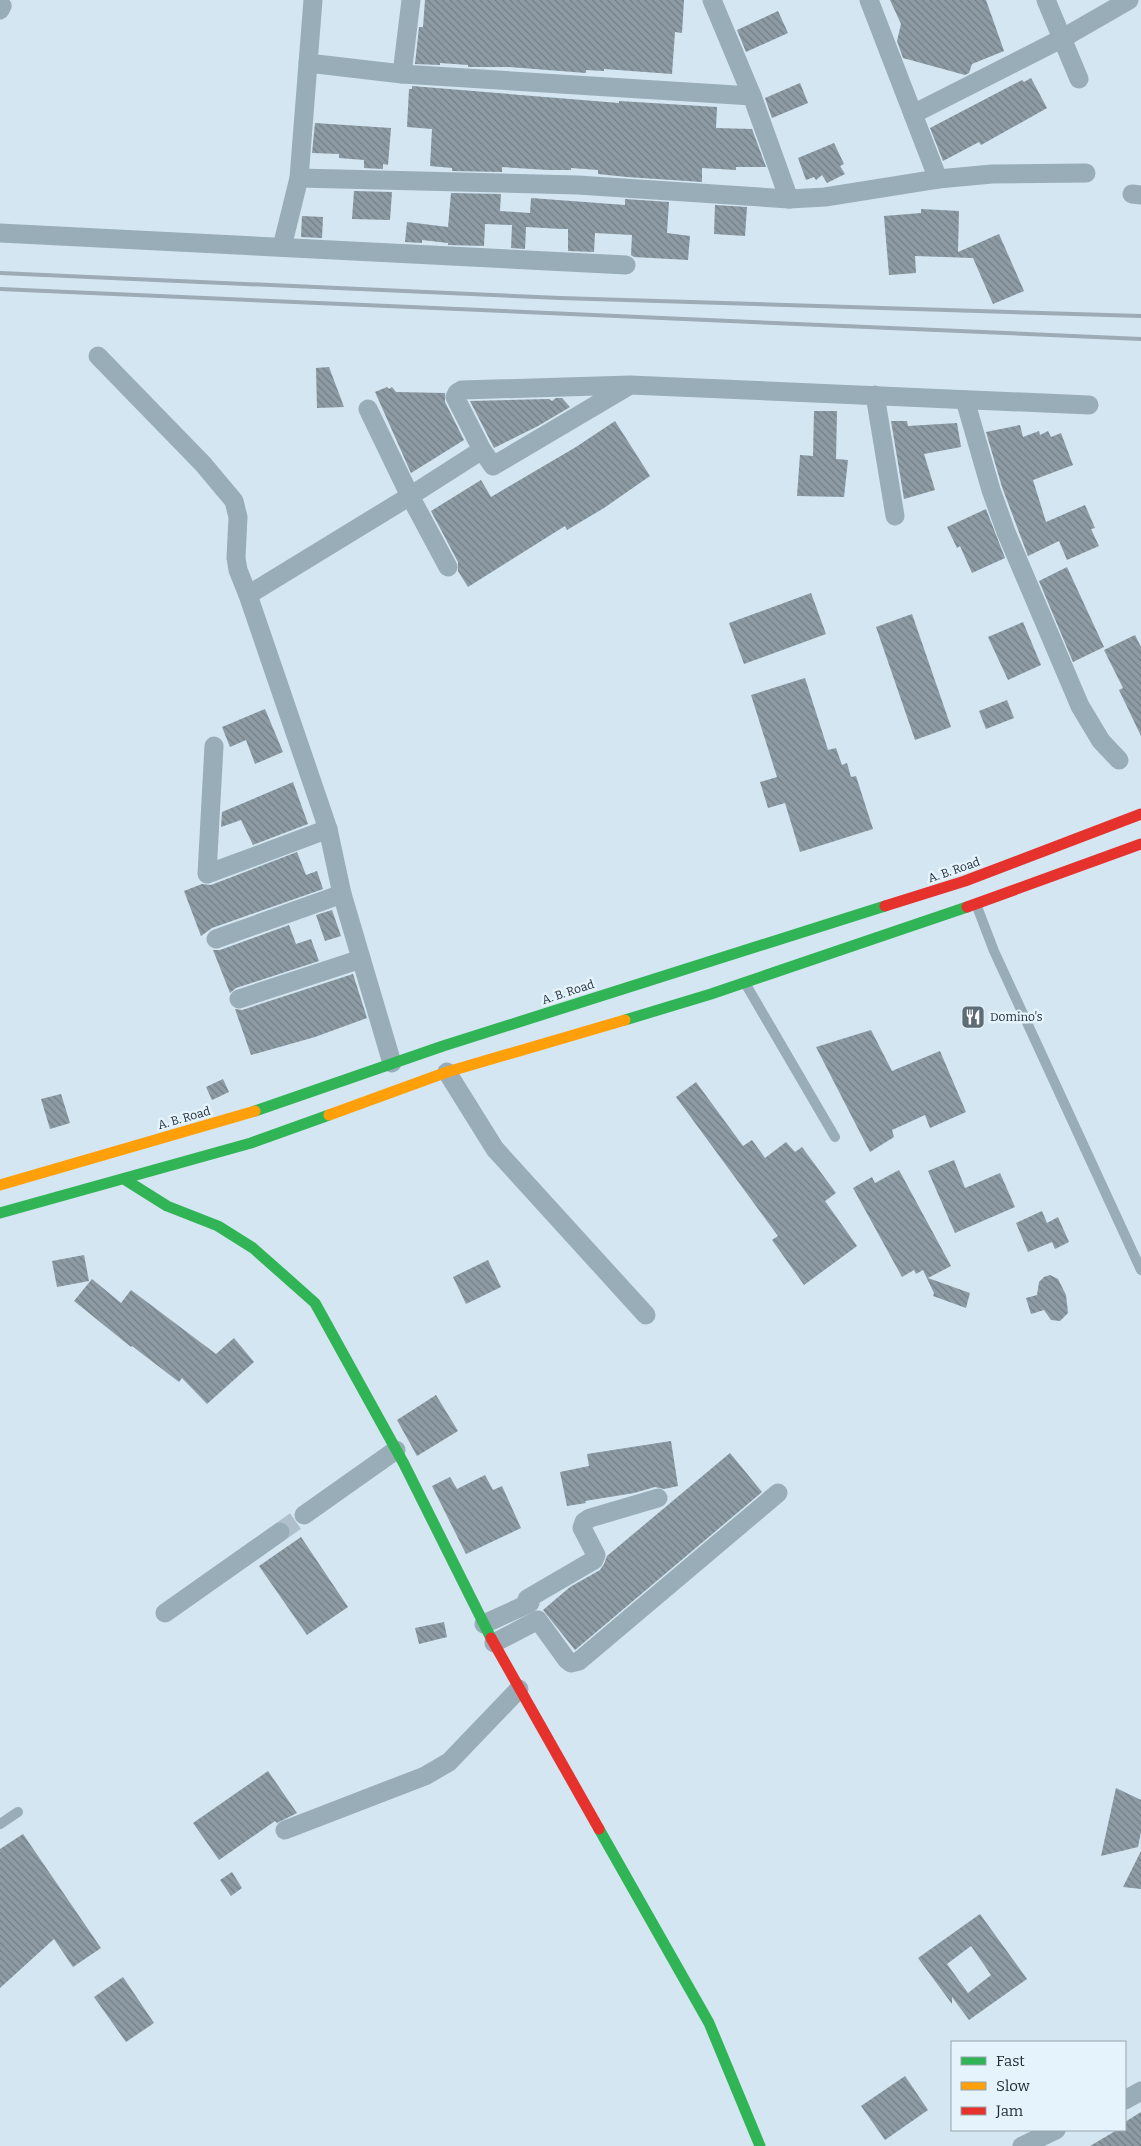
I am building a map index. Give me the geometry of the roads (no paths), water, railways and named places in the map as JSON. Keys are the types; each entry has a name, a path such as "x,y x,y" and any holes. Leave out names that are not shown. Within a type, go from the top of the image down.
{"main road":[{"name":"A. B. Road","path":"0,1213 124,1179 151,1157 168,1137 245,1115 392,1063 965,881 1141,814"},
{"name":"A. B. Road","path":"0,1185 151,1157 176,1165 251,1143 447,1072 745,982 976,904 1141,844"},
{"path":"124,1179 167,1206 218,1226 253,1248 315,1303 396,1450 519,1689 709,2023 760,2146"}],"street":[{"path":"282,247 299,178 313,0"},
{"path":"402,74 411,0"},
{"path":"712,0 752,96 789,199"},
{"path":"869,0 938,179"},
{"path":"1046,0 1079,79"},
{"path":"913,114 1063,38 1129,0"},
{"path":"0,4 2,6 0,10"},
{"path":"308,63 402,74 752,96"},
{"path":"299,178 578,185 789,199 825,197 938,179 992,174 1086,174"},
{"path":"0,234 626,265"},
{"path":"98,356 203,464 234,501 238,517 236,558 238,570 328,829 342,894 392,1063"},
{"path":"630,385 493,466 482,450 455,398 457,393 462,390 630,385 1089,405"},
{"path":"875,395 895,516"},
{"path":"966,400 991,490 1006,532 1080,706 1102,742 1119,760"},
{"path":"368,408 410,496 448,567"},
{"path":"248,595 482,450"},
{"path":"214,746 207,874 328,829"},
{"path":"216,939 342,894"},
{"path":"239,999 361,959"},
{"path":"447,1072 495,1149 646,1315"},
{"path":"304,1515 396,1450"},
{"path":"658,1498 590,1518 584,1522 582,1528 596,1555 594,1560 527,1599 567,1660 571,1663 579,1661 778,1493"},
{"path":"164,1613 280,1532"},
{"path":"484,1624 534,1611"},
{"path":"494,1643 534,1611"},
{"path":"285,1830 425,1776 444,1765 460,1752 519,1689"},
{"path":"1126,2100 1141,2092"},
{"path":"1022,2146 1054,2131"}],"lane":[{"path":"976,904 994,951 1141,1270"},
{"path":"745,982 835,1137"},
{"path":"0,1824 18,1812"}],"tunnel":[{"path":"280,1532 304,1515"}],"railway":[{"path":"0,273 560,298 1141,316"},
{"path":"0,289 1141,339"}],"place":[{"name":"Domino's","path":"973,1017"}]}
